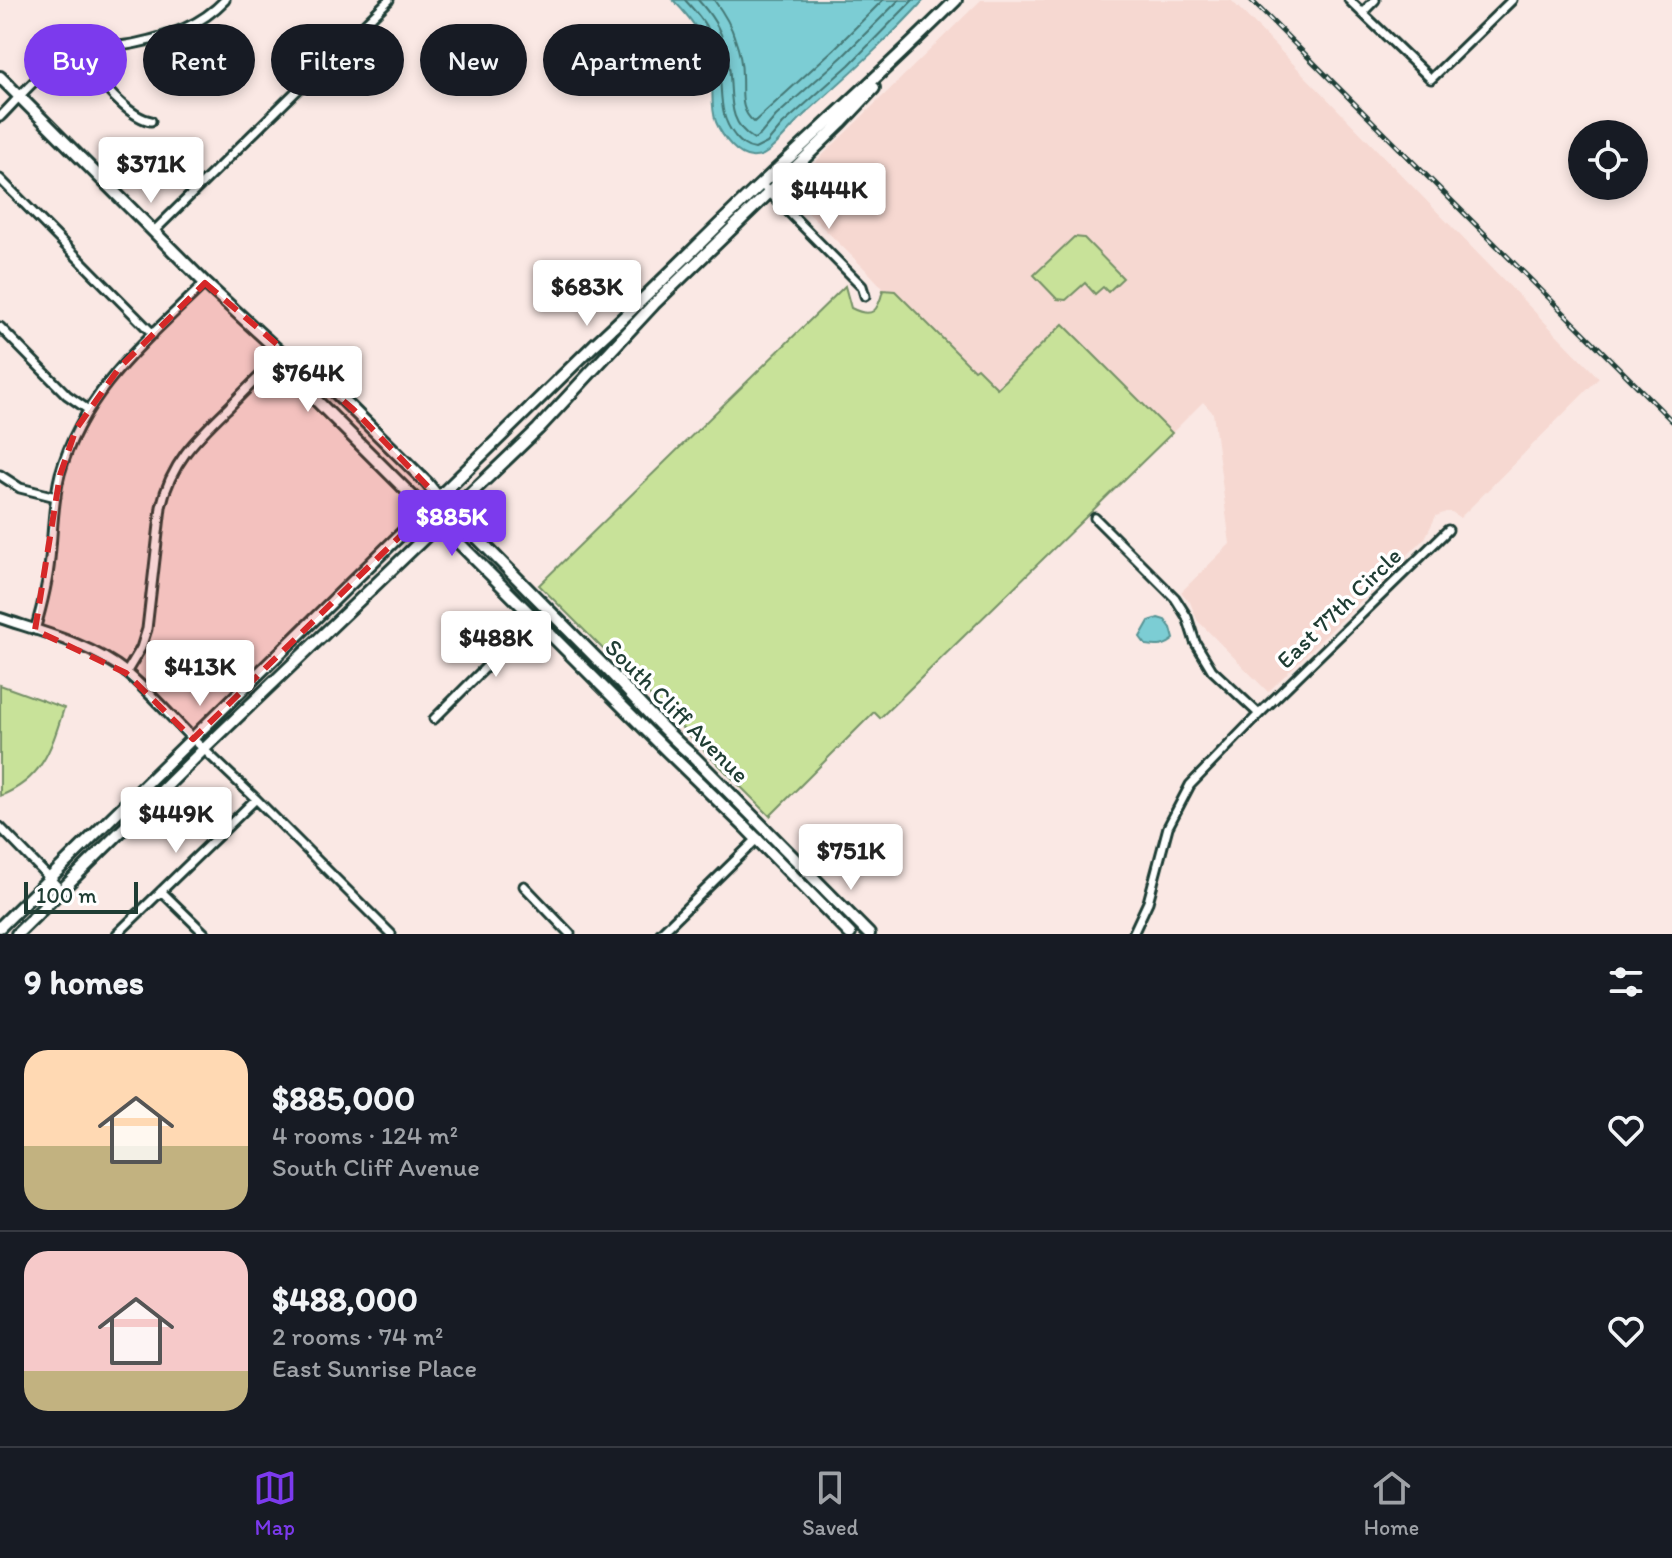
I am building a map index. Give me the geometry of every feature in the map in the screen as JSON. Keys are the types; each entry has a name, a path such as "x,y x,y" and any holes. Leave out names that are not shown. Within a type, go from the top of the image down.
{"main road":[{"path":"0,927 492,443 633,309 862,101 895,61 956,0"},
{"name":"South Cliff Avenue","path":"0,77 205,283 282,354 302,361 366,422 677,742 869,934"},
{"path":"17,934 204,749 565,402 766,188"},
{"name":"South Cliff Avenue","path":"282,354 288,372 850,934"}],"street":[{"path":"127,45 183,30 200,21 225,0"},
{"path":"154,231 389,0"},
{"path":"1349,0 1431,79 1512,0"},
{"path":"1362,13 1375,0"},
{"path":"0,117 24,93"},
{"path":"115,96 134,115 151,121"},
{"path":"0,179 153,334"},
{"path":"766,188 862,286 865,296"},
{"path":"35,630 46,592 60,475 76,429 87,409 119,368 205,283"},
{"path":"0,327 67,395 87,409"},
{"path":"126,673 141,648 147,629 161,507 172,474 192,443 282,354"},
{"path":"0,475 20,488 56,497"},
{"path":"1095,518 1175,598 1212,670 1259,714"},
{"name":"East 77th Circle","path":"1133,934 1148,902 1168,827 1190,785 1448,530"},
{"path":"0,618 80,646 126,673 391,934"},
{"path":"434,719 535,618"},
{"path":"117,934 256,799"},
{"path":"0,827 61,890"},
{"path":"660,934 766,830"},
{"path":"524,886 570,934"},
{"path":"161,891 205,934"}],"highlighted area":[{"path":"205,283 353,409 439,498 193,739 126,673 35,630 60,475 76,429 119,368"}],"shaded area":[{"path":"981,0 1231,0 1599,378 1460,518 1452,512 1436,516 1425,538 1268,692 1197,620 1190,602 1181,592 1230,544 1213,413 1203,402 1172,433 1063,324 997,389 888,290 883,290 786,191"}],"green space":[{"path":"1074,237 1084,238 1123,278 1108,292 1103,287 1095,294 1085,283 1066,300 1057,299 1034,275"},
{"path":"845,286 851,308 865,313 876,308 883,290 895,291 974,370 977,368 997,388 1063,324 1172,433 880,718 874,712 770,816 539,585"},
{"path":"0,685 64,708 55,737 36,771 15,789 0,796"}],"water":[{"path":"673,0 924,0 775,145 755,157 743,154 726,140 713,112 712,96 730,96 730,24 693,24"},
{"path":"1158,618 1165,620 1174,639 1161,646 1146,645 1140,637 1149,621"}],"railway":[{"path":"1251,0 1672,421"}]}
